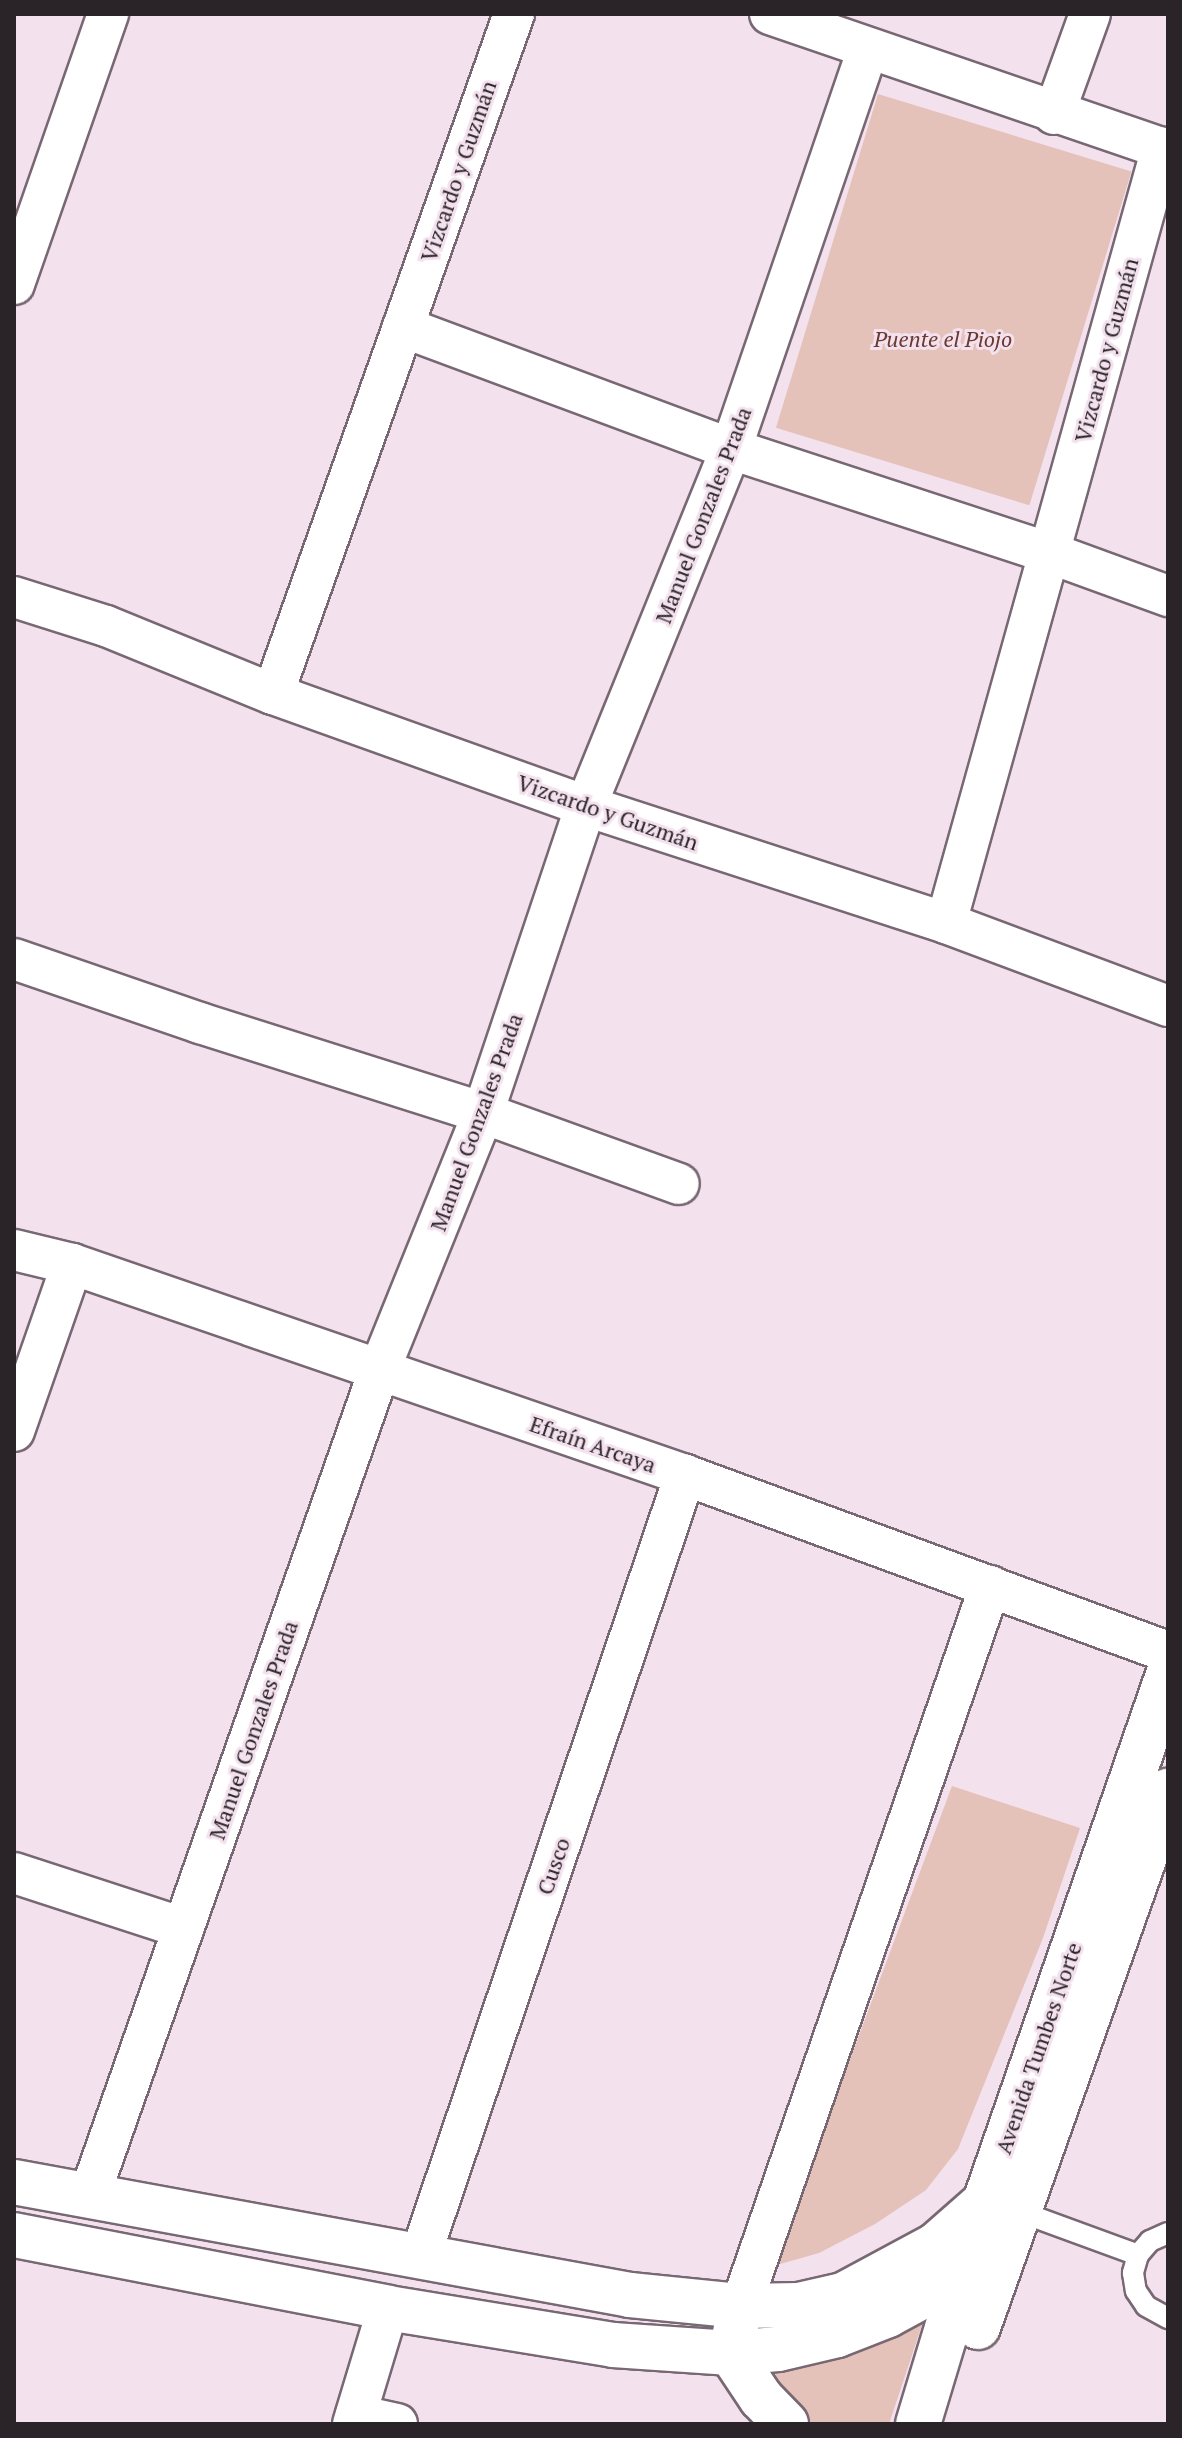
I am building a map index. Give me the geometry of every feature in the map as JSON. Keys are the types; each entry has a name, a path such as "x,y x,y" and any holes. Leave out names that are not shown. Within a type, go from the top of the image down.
{"main road":[{"name":"Avenida Tumbes Norte","path":"945,2424 1001,2206 1168,1675"},
{"name":"Avenida Tumbes Norte","path":"918,2424 967,2264 1001,2206 1168,1791"},
{"path":"14,2182 630,2295 741,2306 799,2305 843,2295 1001,2206"},
{"path":"14,2235 388,2308 613,2345 731,2353 778,2349 837,2335 888,2315 932,2291 967,2264"},
{"path":"741,2306 731,2353 761,2398 786,2424"}],"street":[{"path":"14,284 108,14"},
{"name":"Vizcardo y Guzmán","path":"273,694 514,14"},
{"name":"Vizcardo y Guzmán","path":"770,14 1054,114 1165,149 946,923"},
{"path":"1054,114 1090,14"},
{"name":"Manuel Gonzales Prada","path":"89,2197 379,1371 483,1113 586,806 731,449 868,49"},
{"path":"403,327 731,449 1050,553 1168,596"},
{"name":"Vizcardo y Guzmán","path":"14,597 106,626 273,694 586,806 946,923 1168,1006"},
{"path":"14,959 200,1023 483,1113 679,1184"},
{"name":"Efraín Arcaya","path":"14,1250 72,1264 685,1475 1168,1652"},
{"path":"14,1431 72,1264"},
{"name":"Cusco","path":"420,2257 685,1475"},
{"path":"741,2306 990,1586"},
{"path":"14,1873 183,1928"},
{"path":"388,2308 354,2419 397,2424"}],"lane":[{"path":"1001,2206 1138,2255"},
{"path":"1168,2233 1150,2241 1138,2255 1133,2273 1136,2291 1146,2306 1168,2318"}],"green space":[{"name":"Puente el Piojo","path":"878,94 1131,171 1029,505 776,428"},
{"path":"952,1786 1080,1828 1043,1938 958,2149 926,2190 875,2224 819,2253 773,2266"},
{"path":"924,2319 889,2424 809,2424 779,2385 775,2373 778,2365"}]}
